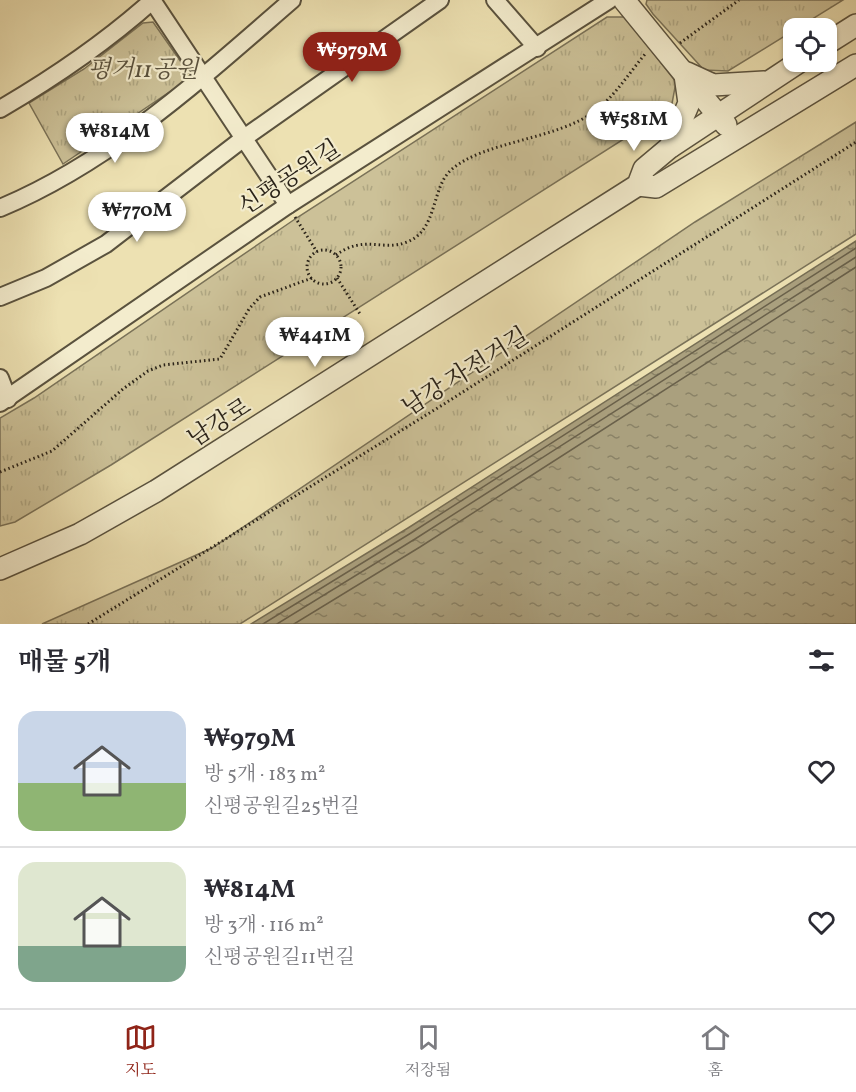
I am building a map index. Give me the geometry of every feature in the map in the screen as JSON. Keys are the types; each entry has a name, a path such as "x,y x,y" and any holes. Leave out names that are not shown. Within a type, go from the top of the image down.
{"street":[{"path":"0,110 48,82 104,42 152,0 288,205"},
{"path":"0,208 21,199 125,137 203,76 292,0"},
{"path":"0,297 46,278 106,244 244,138 440,0"},
{"path":"495,0 537,48"},
{"name":"신평공원길","path":"4,401 288,205 609,0"},
{"path":"624,0 719,114 736,139"},
{"path":"837,37 856,25"},
{"name":"남강로","path":"638,185 656,187 856,65"},
{"path":"684,72 713,85 766,82"},
{"path":"669,148 689,103 684,72"},
{"name":"남강로","path":"0,569 80,534 156,491 638,185 644,169 669,148 783,72"},
{"path":"0,378 4,401"}],"path":[{"path":"679,43 740,0"},
{"path":"336,255 364,243 408,242 429,221 450,170 482,154 566,126 594,112 627,79 652,46"},
{"name":"남강 자전거길","path":"88,624 444,404 856,142"},
{"path":"288,205 317,252"},
{"path":"337,278 322,284 312,278 308,265 317,252 327,250 336,255 341,264 337,278 360,314"},
{"path":"0,472 52,451 123,389 148,371 163,365 220,359 249,309 260,297 312,278"}],"green space":[{"path":"647,0 843,0 814,18 783,18 783,37 728,71 704,70 646,4"},
{"path":"607,17 625,17 676,82 671,109 111,465 15,522 0,526 0,418 34,398 298,217"},
{"name":"평거11공원","path":"153,22 188,72 184,82 63,164 29,103 84,69 143,23"},
{"path":"856,122 856,234 240,624 42,624 212,548 695,222"}],"water":[{"path":"856,241 856,624 251,624 408,528"}]}
